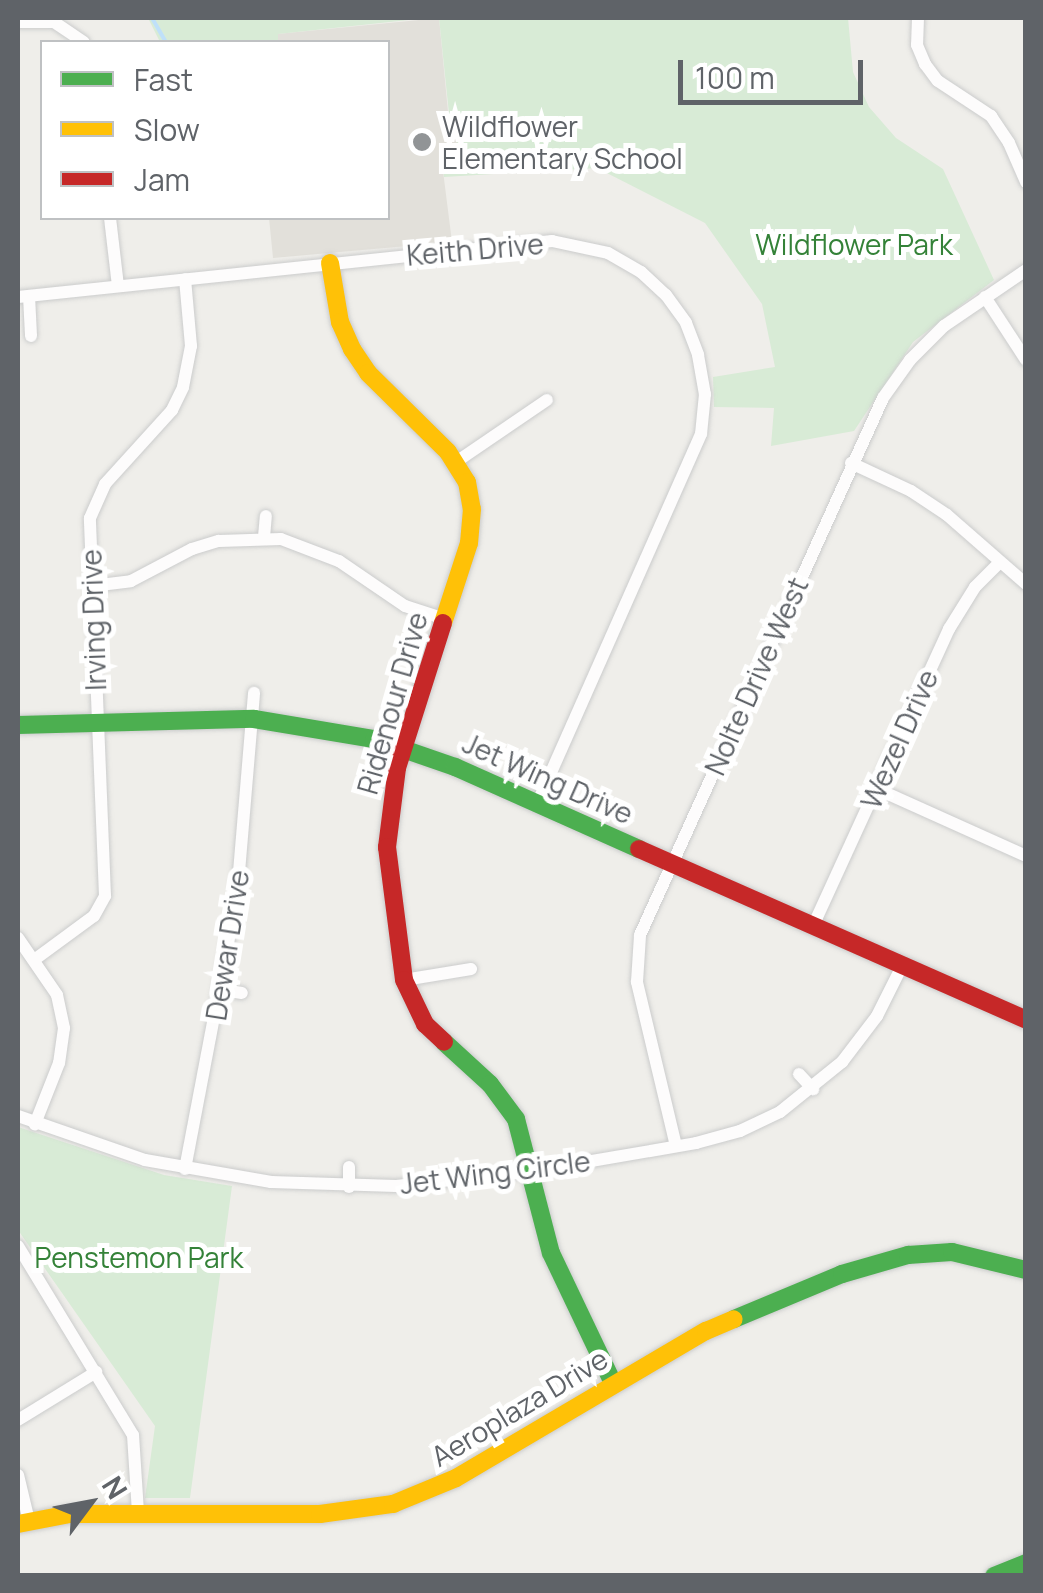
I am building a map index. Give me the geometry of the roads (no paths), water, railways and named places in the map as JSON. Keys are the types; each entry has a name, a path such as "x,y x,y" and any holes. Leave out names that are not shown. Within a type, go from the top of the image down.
{"main road":[{"name":"Ridenour Drive","path":"330,263 340,322 360,362 456,462 467,482 472,524 392,788 387,836 404,980 410,1000 425,1024 509,1107 533,1171 551,1253 613,1383"},
{"name":"Jet Wing Drive","path":"18,726 254,719 307,725 404,748 1026,1020"},
{"name":"Aeroplaza Drive","path":"23,1522 138,1512 320,1514 393,1504 456,1478 613,1383 728,1321 884,1260 952,1252 1026,1270"},
{"path":"995,1575 1026,1562"}],"street":[{"path":"918,18 918,44 924,64 938,81 991,116 1010,143 1026,182"},
{"path":"18,22 54,22 81,40"},
{"path":"110,220 118,286"},
{"name":"Keith Drive","path":"23,296 552,241 587,246 626,262 654,282 677,308 694,339 705,394 696,451 537,804"},
{"name":"Nolte Drive West","path":"676,1146 636,965 640,936 883,398 910,360 944,326 1026,270"},
{"name":"Irving Drive","path":"34,960 94,916 104,896 92,586 93,505 105,484 172,410 188,374 192,346 185,279"},
{"path":"23,296 31,336"},
{"path":"985,296 1026,360"},
{"path":"456,462 546,400"},
{"path":"851,462 911,491 947,515 1026,584"},
{"path":"264,538 266,516"},
{"path":"92,586 132,580 206,544 264,538 298,542 324,554 391,599 445,619"},
{"name":"Wezel Drive","path":"813,926 956,614 1000,562"},
{"name":"Dewar Drive","path":"185,1169 222,990 239,880 254,693"},
{"path":"877,789 1026,856"},
{"path":"18,938 57,995 64,1045 35,1124"},
{"name":"Jet Wing Circle","path":"18,1116 103,1148 185,1169 290,1184 349,1187 438,1183 533,1171 676,1146 760,1123 813,1089 864,1036 902,966"},
{"path":"404,980 471,969"},
{"path":"222,990 242,993"},
{"path":"799,1074 813,1089"},
{"path":"349,1167 349,1187"},
{"path":"18,1246 96,1372 136,1446 138,1512"},
{"path":"18,1420 96,1372"},
{"path":"18,1474 23,1522"}],"waterway":[{"path":"152,18 165,40"}],"place":[{"name":"Wildflower Elementary School","path":"422,142"}],"park label":[{"name":"Wildflower Park","path":"854,244"},
{"name":"Penstemon Park","path":"139,1257"}]}
